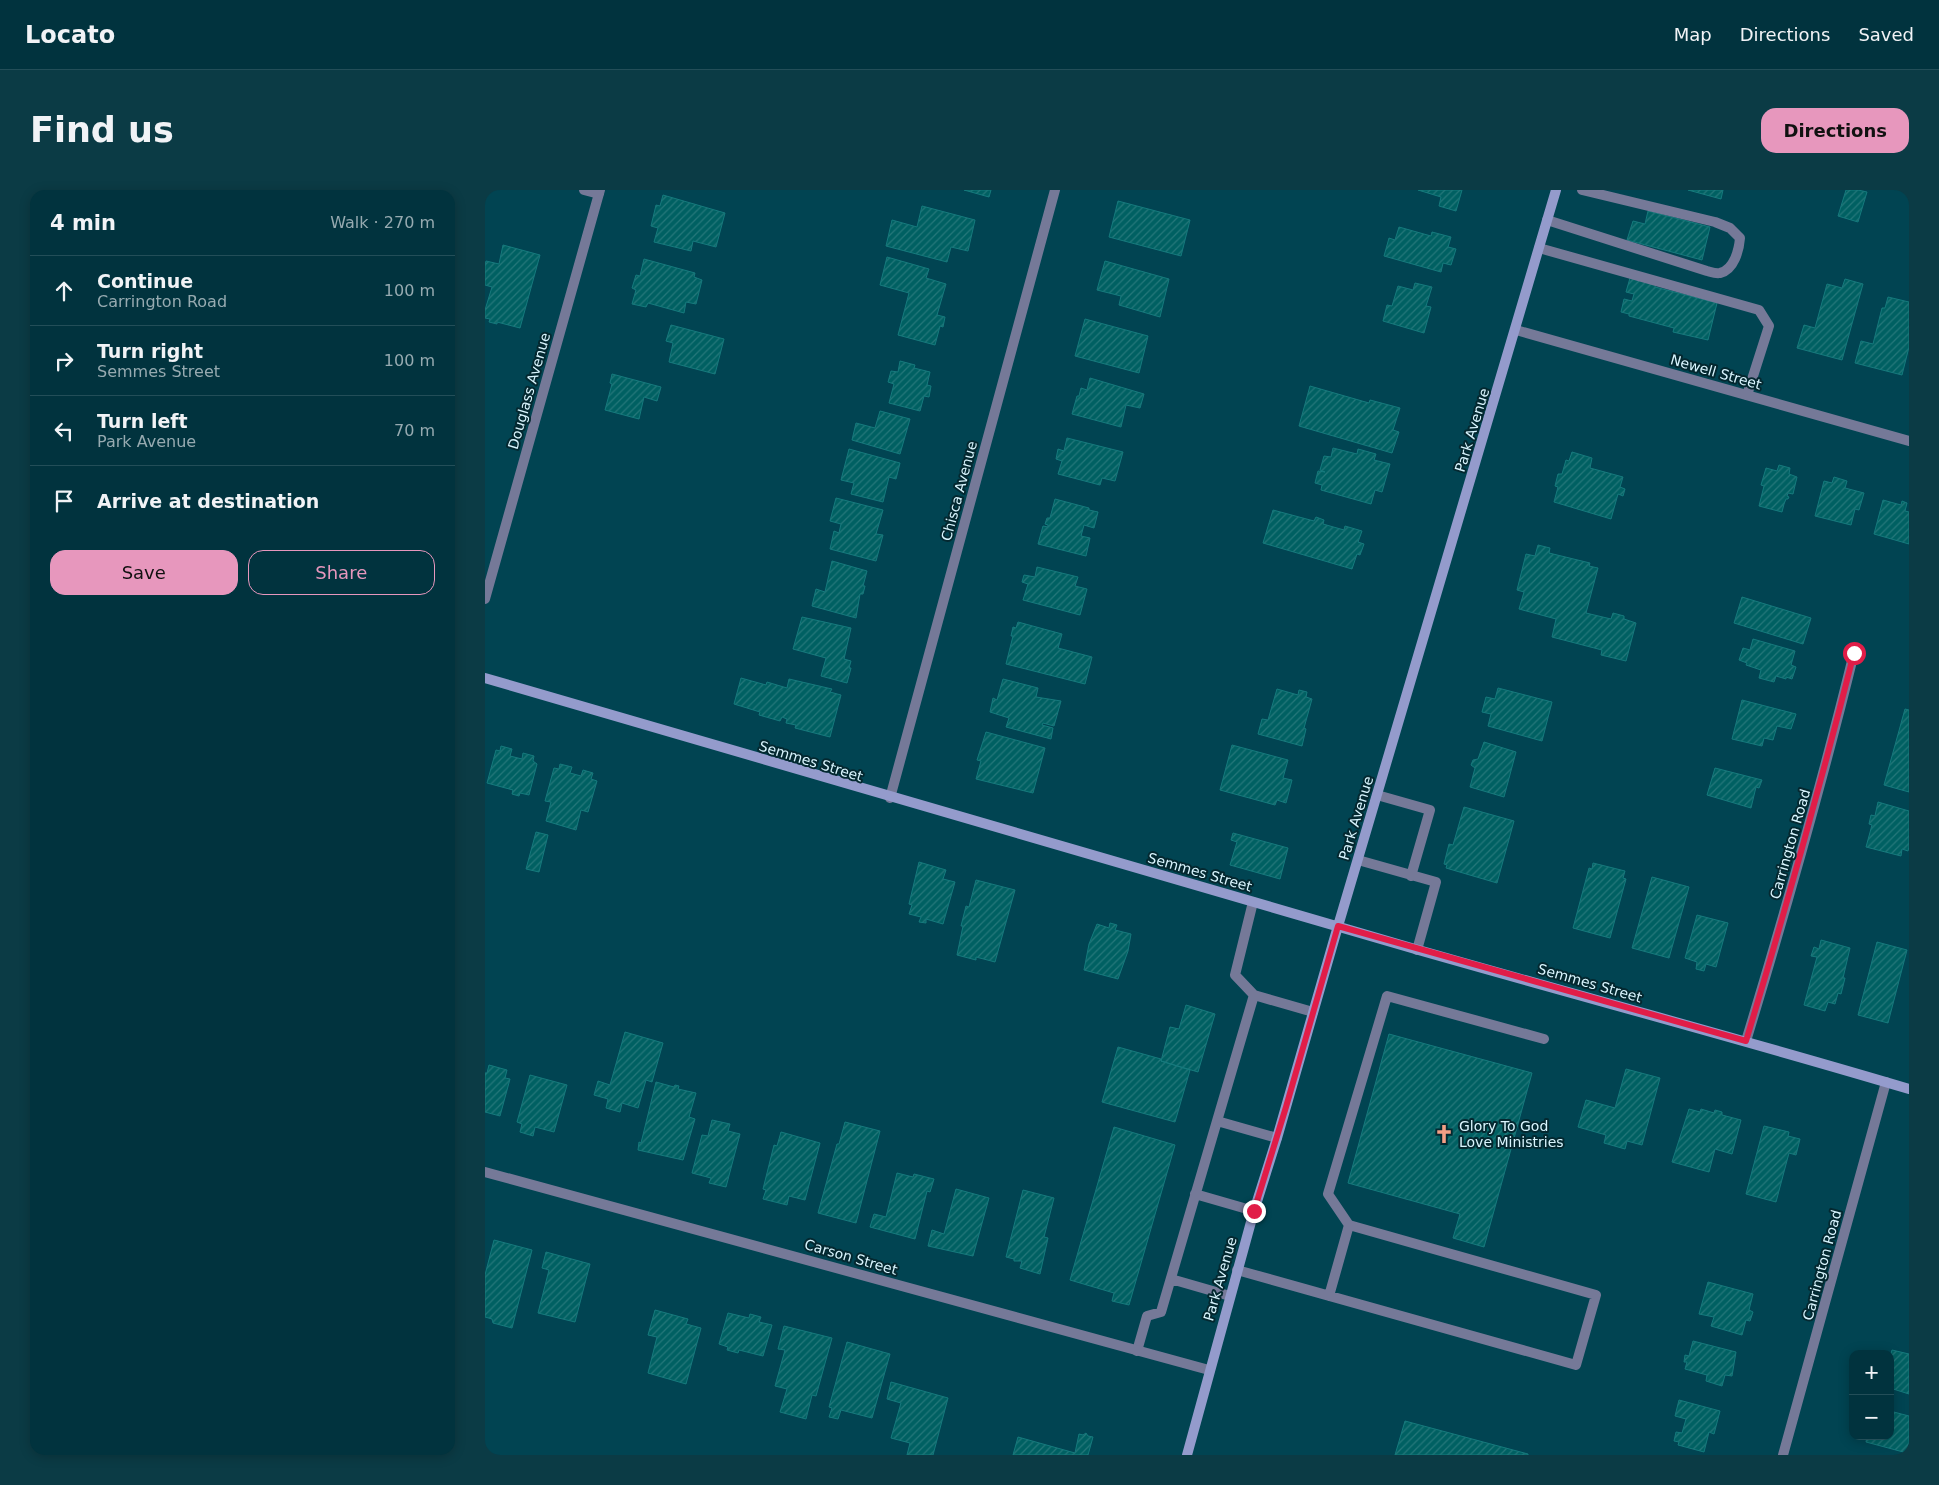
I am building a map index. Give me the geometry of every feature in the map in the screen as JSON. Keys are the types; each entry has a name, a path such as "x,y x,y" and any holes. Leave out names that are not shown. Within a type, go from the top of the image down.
{"main road":[{"name":"Park Avenue","path":"1187,1455 1254,1211 1556,190"},
{"name":"Semmes Street","path":"485,678 890,798 1047,841 1417,950 1746,1041 1909,1089"}],"street":[{"path":"584,190 599,192"},
{"name":"Chisca Avenue","path":"890,798 1055,190"},
{"path":"1547,220 1707,271 1719,273 1730,268 1739,250 1740,238 1730,228 1715,222 1582,190"},
{"name":"Douglass Avenue","path":"485,599 599,192"},
{"path":"1539,248 1759,310 1769,326 1747,395"},
{"name":"Newell Street","path":"1516,330 1909,441"},
{"name":"Carrington Road","path":"1746,1041 1799,860 1854,653"},
{"path":"1377,796 1430,810 1411,876"},
{"path":"1357,860 1436,882 1417,950"},
{"path":"1253,902 1235,975 1254,995 1313,1012"},
{"path":"1137,1352 1147,1316 1161,1312 1254,995"},
{"path":"1237,1270 1576,1366 1596,1295 1349,1225 1328,1194 1387,996 1544,1039"},
{"name":"Carrington Road","path":"1783,1455 1886,1082"},
{"path":"1217,1121 1277,1138"},
{"name":"Carson Street","path":"485,1172 742,1241 1137,1352 1209,1370"},
{"path":"1195,1194 1254,1211"},
{"path":"1329,1296 1349,1225"},
{"path":"1171,1278 1230,1296"}],"building":[{"path":"964,190 991,190 989,197"},
{"path":"1418,190 1462,190 1456,211 1439,206 1441,197"},
{"path":"1688,190 1723,190 1721,199"},
{"path":"1846,190 1867,192 1858,222 1838,216"},
{"path":"663,195 725,213 716,247 693,241 691,251 654,242 658,228 651,226 656,205 660,206"},
{"path":"1118,201 1190,220 1181,256 1109,237"},
{"path":"922,206 975,220 968,251 951,247 947,262 886,246 892,220 917,227"},
{"path":"1648,211 1710,227 1702,260 1627,240 1633,221 1645,224"},
{"path":"1399,227 1431,236 1432,232 1451,237 1448,247 1456,249 1451,265 1443,263 1441,272 1384,256 1389,238 1395,240"},
{"path":"503,245 540,255 520,328 497,322 497,324 489,322 490,319 485,318 485,310 492,287 485,285 485,265 486,261 499,264"},
{"path":"887,257 929,269 926,278 946,284 937,315 945,317 943,327 940,326 935,345 898,335 909,293 880,285"},
{"path":"644,259 695,273 694,277 702,280 696,304 686,302 684,313 648,303 646,307 632,304 636,290 632,288 636,275 640,276"},
{"path":"1105,261 1169,279 1160,317 1119,305 1121,296 1097,290"},
{"path":"1630,278 1656,284 1655,287 1717,303 1708,340 1673,332 1674,328 1629,316 1629,314 1621,312 1624,299 1632,301 1634,294 1626,292"},
{"path":"1845,279 1863,284 1842,360 1797,348 1804,325 1815,328 1827,284 1842,288"},
{"path":"1415,283 1432,287 1426,306 1431,307 1424,333 1383,321 1387,305 1392,306 1398,286 1413,290"},
{"path":"1888,297 1909,302 1909,347 1902,375 1855,363 1861,341 1873,344 1882,308 1885,308"},
{"path":"1085,319 1148,336 1139,373 1075,356"},
{"path":"671,325 724,339 715,374 669,362 673,343 666,341"},
{"path":"900,361 915,365 914,368 930,372 927,385 931,386 929,397 924,396 920,411 889,403 894,384 888,382 891,371 898,372"},
{"path":"612,374 661,387 657,401 644,397 639,419 605,410 612,384 610,383"},
{"path":"1090,378 1144,394 1140,408 1126,405 1121,427 1072,414 1081,388 1087,390"},
{"path":"1310,386 1369,403 1370,400 1400,408 1393,430 1399,432 1392,453 1299,426"},
{"path":"880,411 910,419 900,454 852,440 856,423 875,428"},
{"path":"1067,438 1123,452 1115,481 1102,478 1100,485 1058,474 1062,461 1056,459 1058,449 1064,451"},
{"path":"1333,448 1357,454 1358,449 1376,454 1374,460 1390,464 1382,492 1375,490 1371,504 1321,490 1322,485 1315,483 1318,471 1325,472 1320,470 1324,456 1331,457"},
{"path":"849,449 900,463 896,479 889,477 883,502 851,494 854,483 841,480"},
{"path":"1572,452 1592,458 1590,468 1623,477 1620,487 1625,489 1623,496 1618,494 1611,519 1554,502 1558,487 1555,486 1558,474 1562,474 1566,460 1569,461"},
{"path":"1779,465 1790,468 1789,474 1797,477 1793,494 1788,493 1787,496 1789,497 1786,499 1782,512 1759,506 1764,486 1761,485 1766,468 1777,471"},
{"path":"1834,477 1847,481 1845,488 1864,493 1859,510 1855,509 1851,525 1815,516 1824,481 1832,483"},
{"path":"836,498 883,510 876,534 883,535 876,561 830,549 834,531 839,533 841,524 830,521"},
{"path":"1055,499 1098,512 1094,528 1084,525 1081,536 1090,538 1086,556 1038,544 1043,526 1048,527 1045,524 1047,518 1050,518"},
{"path":"1883,500 1901,505 1902,501 1907,503 1905,511 1909,512 1909,544 1874,534"},
{"path":"1273,510 1314,521 1316,517 1324,520 1323,524 1344,530 1345,526 1362,531 1358,542 1364,544 1360,555 1357,554 1352,569 1263,543"},
{"path":"1538,545 1550,548 1549,553 1590,563 1589,566 1598,568 1586,613 1611,619 1613,613 1624,616 1624,619 1636,623 1626,661 1601,655 1602,650 1552,637 1556,619 1519,609 1524,592 1517,590 1526,554 1535,556"},
{"path":"832,561 867,571 863,594 860,594 856,618 812,606 816,589 825,592"},
{"path":"1037,567 1078,577 1075,586 1087,589 1080,615 1023,600 1028,584 1022,582 1024,575 1035,577"},
{"path":"1742,597 1811,618 1803,644 1734,623"},
{"path":"802,617 851,628 844,659 851,661 847,683 821,676 826,658 793,649"},
{"path":"1018,622 1062,634 1058,648 1092,657 1085,684 1006,664 1013,636 1011,636 1013,627 1016,628"},
{"path":"1753,639 1795,651 1791,665 1796,667 1792,679 1776,676 1774,682 1759,678 1761,670 1746,665 1747,663 1739,660 1743,648 1750,650"},
{"path":"741,678 766,685 767,682 787,688 789,679 832,689 830,692 841,695 830,737 795,728 796,725 786,723 787,719 782,717 780,721 759,715 760,712 734,704"},
{"path":"1003,679 1038,688 1036,697 1061,701 1054,726 1043,723 1042,725 1053,728 1051,739 1006,727 1009,718 990,712 993,698 997,700"},
{"path":"1498,688 1552,702 1542,741 1488,726 1491,714 1482,712 1486,697 1495,699"},
{"path":"1277,689 1298,695 1299,690 1307,692 1306,697 1312,699 1304,728 1306,729 1302,746 1258,734 1262,719 1268,720"},
{"path":"1742,700 1796,714 1791,729 1777,726 1773,740 1764,738 1762,746 1732,739"},
{"path":"1905,709 1909,710 1909,792 1884,785"},
{"path":"986,732 1045,748 1033,793 976,779 981,761 977,760"},
{"path":"1484,742 1516,752 1504,797 1470,787 1475,768 1471,765 1473,760 1478,759"},
{"path":"1232,745 1288,760 1283,778 1292,780 1286,803 1277,800 1275,805 1220,790"},
{"path":"501,746 512,749 510,756 522,759 523,753 534,756 533,761 537,764 529,795 520,793 519,796 512,794 513,790 487,783 496,750 500,751"},
{"path":"560,764 572,767 570,773 581,776 583,770 593,773 591,779 597,781 588,812 581,810 576,830 546,821 551,802 545,801 554,768 559,769"},
{"path":"1715,768 1762,780 1759,788 1756,787 1751,808 1707,795"},
{"path":"1878,802 1909,811 1909,847 1908,851 1902,849 1901,856 1866,847 1872,825 1869,824 1871,815 1875,816"},
{"path":"1464,807 1514,821 1497,883 1446,868 1447,865 1444,864 1449,844 1453,845"},
{"path":"536,832 548,835 539,872 526,869"},
{"path":"1233,833 1288,848 1280,879 1230,865 1237,842 1231,840"},
{"path":"919,862 946,870 943,879 955,882 943,924 926,919 926,923 919,922 921,917 909,914 912,905 909,904"},
{"path":"1593,863 1625,871 1623,878 1626,879 1610,938 1573,928 1589,868 1592,869"},
{"path":"1652,877 1689,887 1669,958 1632,948"},
{"path":"976,880 1015,890 995,962 957,955 966,906 969,907"},
{"path":"1697,915 1728,923 1716,967 1706,964 1704,971 1696,969 1697,962 1685,958"},
{"path":"1110,923 1117,925 1115,930 1131,934 1128,951 1118,979 1084,970 1089,944 1097,924 1109,928"},
{"path":"1821,940 1850,948 1841,994 1838,993 1835,1004 1828,1002 1825,1011 1804,1005 1817,957 1811,956 1814,947 1819,949"},
{"path":"1877,942 1907,950 1888,1023 1858,1015"},
{"path":"1186,1005 1215,1014 1198,1072 1161,1061 1170,1027 1179,1029"},
{"path":"625,1032 663,1043 652,1082 646,1080 638,1108 622,1103 620,1112 606,1108 608,1099 594,1095 598,1081 610,1085"},
{"path":"1389,1034 1532,1073 1484,1247 1453,1238 1460,1214 1348,1183"},
{"path":"1118,1047 1161,1059 1161,1061 1190,1070 1175,1122 1102,1102"},
{"path":"489,1065 507,1070 505,1078 510,1079 500,1116 485,1112 485,1073 487,1073"},
{"path":"1626,1069 1660,1078 1642,1145 1627,1141 1625,1149 1604,1143 1606,1135 1578,1127 1586,1100 1615,1108"},
{"path":"530,1075 567,1085 554,1132 535,1127 533,1136 520,1132 522,1124 517,1122"},
{"path":"656,1082 674,1087 675,1085 679,1086 678,1089 696,1093 689,1117 695,1119 683,1160 638,1150"},
{"path":"1689,1109 1700,1112 1701,1109 1714,1113 1715,1110 1722,1112 1722,1115 1741,1120 1732,1154 1715,1149 1709,1172 1672,1162"},
{"path":"712,1120 730,1124 728,1131 740,1134 726,1187 709,1183 711,1178 692,1173 702,1135 708,1136"},
{"path":"845,1122 880,1131 856,1223 818,1213"},
{"path":"1764,1126 1789,1132 1788,1136 1800,1139 1796,1155 1789,1153 1776,1202 1746,1194"},
{"path":"1114,1127 1175,1145 1129,1305 1112,1301 1114,1293 1070,1280"},
{"path":"781,1132 820,1143 805,1200 789,1196 787,1205 763,1199 766,1190 763,1189 774,1145 777,1146"},
{"path":"897,1173 913,1177 914,1174 934,1179 930,1192 927,1191 915,1239 870,1227 874,1214 886,1217"},
{"path":"956,1189 989,1198 973,1256 928,1246 932,1230 944,1234"},
{"path":"1023,1190 1054,1198 1044,1237 1048,1238 1040,1274 1020,1268 1022,1261 1014,1261 1014,1259 1006,1257"},
{"path":"494,1240 532,1250 512,1328 493,1323 492,1319 485,1317 485,1275"},
{"path":"546,1252 590,1264 575,1322 538,1313 549,1270 542,1268"},
{"path":"1708,1282 1753,1294 1749,1310 1753,1312 1750,1321 1746,1320 1742,1335 1711,1326 1714,1317 1699,1314"},
{"path":"655,1310 688,1319 686,1324 701,1328 686,1384 648,1373 657,1337 648,1335"},
{"path":"728,1313 749,1318 750,1314 761,1317 759,1322 772,1325 763,1356 739,1350 738,1353 727,1350 728,1347 719,1344"},
{"path":"784,1326 832,1338 816,1396 812,1395 806,1419 780,1412 787,1389 775,1386 785,1350 778,1349"},
{"path":"1693,1341 1736,1352 1732,1376 1725,1375 1722,1386 1706,1381 1707,1375 1685,1369 1687,1362 1684,1362 1685,1355 1689,1356"},
{"path":"847,1342 890,1354 872,1418 841,1410 838,1419 829,1417 832,1408 829,1407"},
{"path":"1894,1350 1909,1354 1909,1394 1894,1389"},
{"path":"891,1382 948,1398 933,1455 907,1455 910,1443 891,1438 901,1403 887,1399"},
{"path":"1679,1400 1720,1411 1714,1434 1709,1432 1704,1452 1678,1445 1679,1442 1674,1441 1676,1432 1682,1433 1686,1419 1675,1416"},
{"path":"1894,1412 1909,1416 1909,1447 1907,1453 1866,1442 1866,1440 1894,1440"},
{"path":"1405,1421 1528,1454 1528,1455 1395,1455"},
{"path":"1086,1433 1088,1436 1093,1437 1088,1455 1013,1455 1018,1437 1075,1453 1079,1434 1083,1435"}],"place":[{"name":"Glory To God Love Ministries","path":"1444,1134"}],"route":[{"path":"1254,1211 1338,926 1417,950 1746,1041 1823,776 1854,653"}]}
